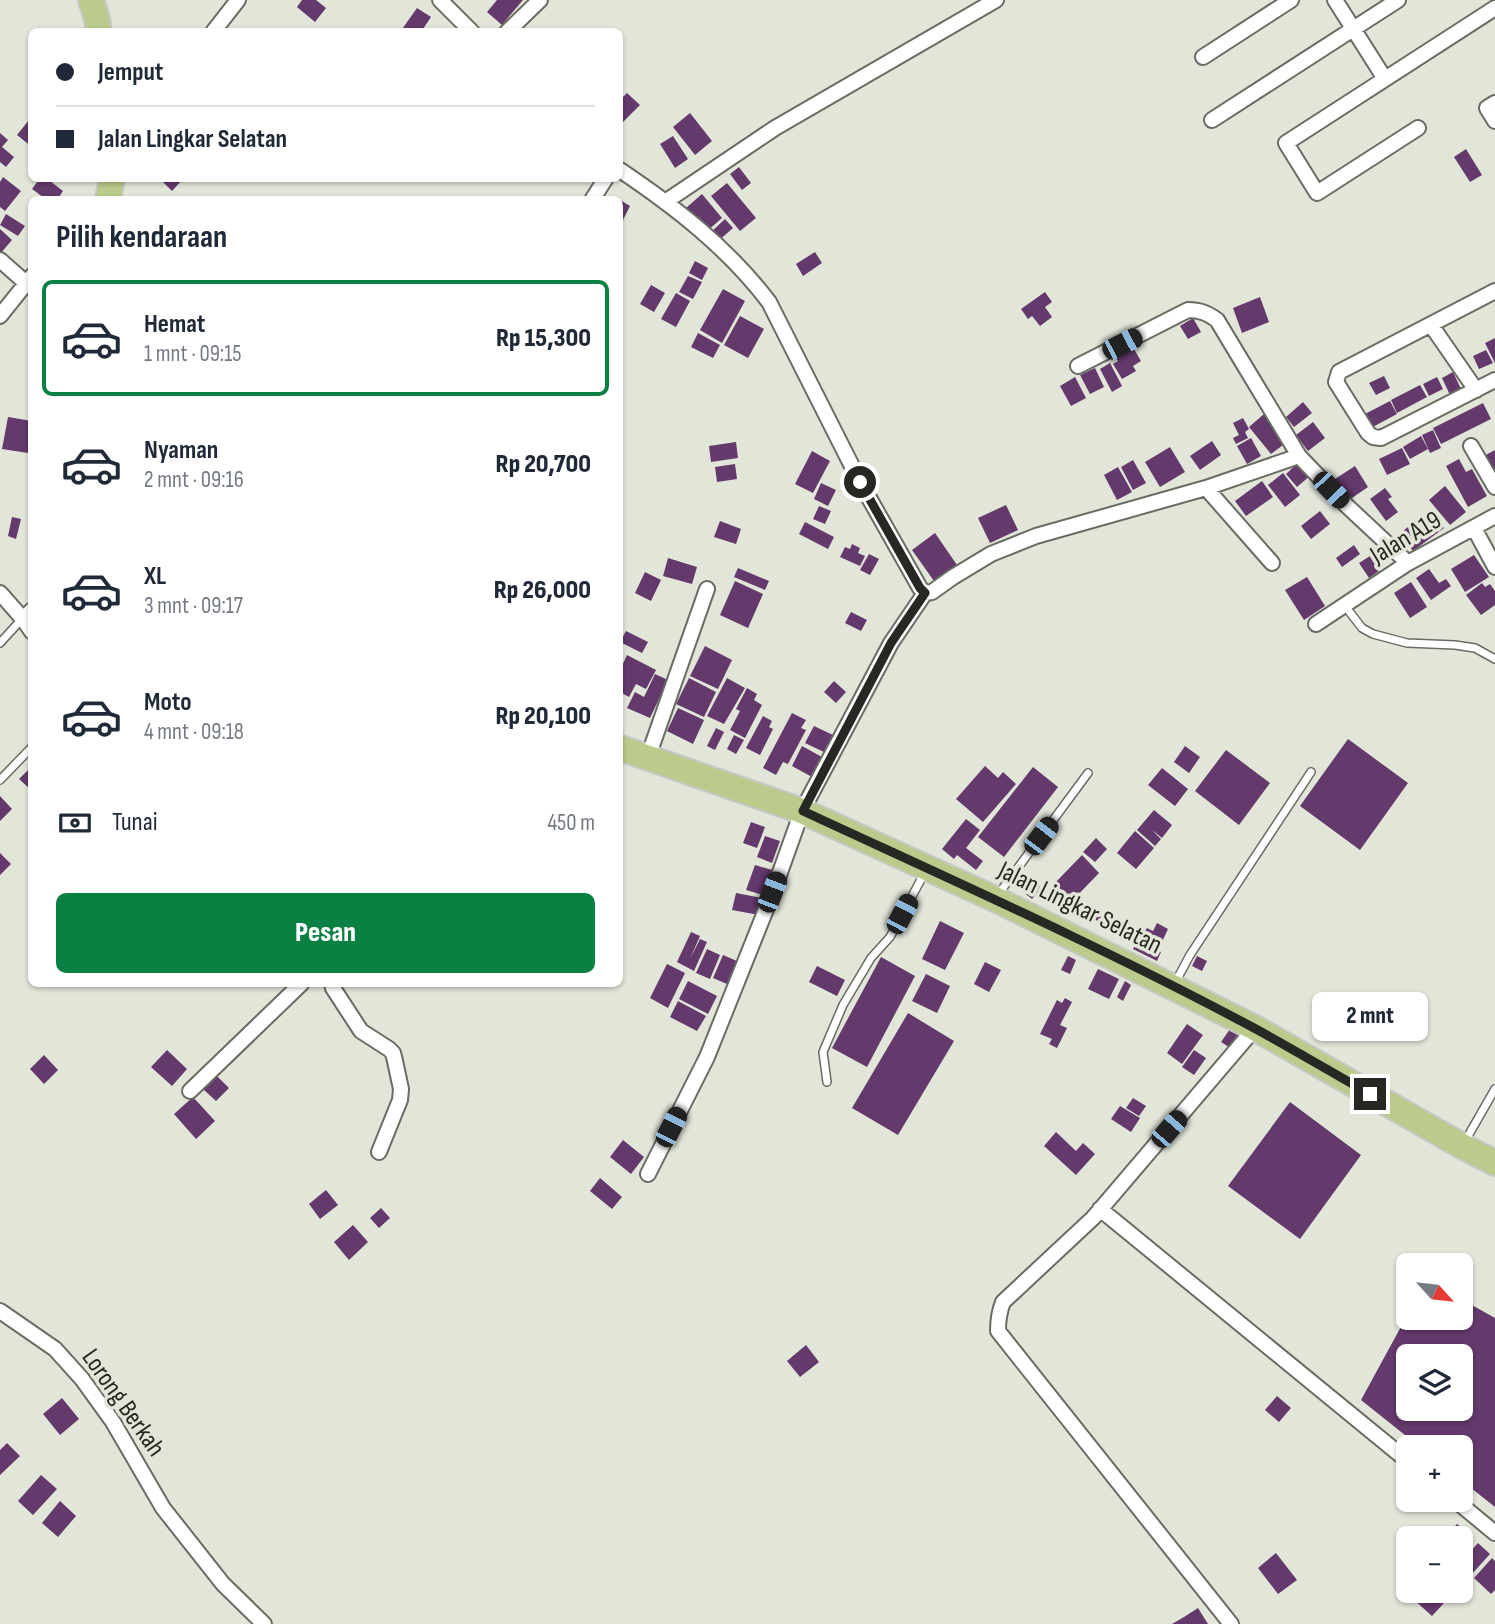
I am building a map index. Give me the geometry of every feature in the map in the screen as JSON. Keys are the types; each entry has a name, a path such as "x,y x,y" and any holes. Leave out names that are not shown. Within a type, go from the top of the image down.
{"highway":[{"path":"91,0 99,28"},
{"name":"Jalan Lingkar Selatan","path":"623,749 803,811 995,899 1255,1028 1495,1163"}],"street":[{"path":"216,28 238,0"},
{"path":"440,0 468,28"},
{"path":"511,28 540,0"},
{"path":"666,202 775,128 996,0"},
{"path":"1203,57 1291,0"},
{"path":"1335,0 1385,79"},
{"path":"1212,120 1398,0"},
{"path":"1418,128 1317,192 1286,143 1495,8"},
{"path":"1491,105 1495,121"},
{"path":"623,172 705,232 755,283 769,302 860,482 925,593"},
{"path":"0,260 28,278"},
{"path":"0,316 28,280"},
{"path":"1495,291 1339,372 1336,382 1368,433 1381,438 1495,380"},
{"path":"1079,366 1188,310 1209,314 1217,320 1299,456 1408,563"},
{"path":"1431,325 1476,390"},
{"path":"1471,446 1495,487"},
{"path":"648,1174 707,1057 803,811 891,643 925,593 932,592 991,554 1036,536 1206,488 1299,456"},
{"path":"1206,488 1272,563"},
{"name":"Jalan A19","path":"1316,624 1408,563 1495,516"},
{"path":"1474,527 1495,567"},
{"path":"648,757 707,589"},
{"path":"0,593 27,615"},
{"path":"190,1091 298,987"},
{"path":"333,987 361,1031 389,1049 395,1060 401,1089 400,1100 379,1152"},
{"path":"1231,1624 998,1331 998,1312 1003,1302 1100,1209 1255,1028"},
{"path":"1100,1209 1396,1451"},
{"name":"Lorong Berkah","path":"0,1311 55,1349 82,1379 113,1422 163,1508 223,1584 264,1624"},
{"path":"1470,1512 1495,1533"}],"lane":[{"path":"1345,606 1362,628 1373,634 1407,643 1475,648 1495,659"},
{"path":"0,643 27,615"},
{"path":"0,780 28,751"},
{"path":"1173,986 1190,955 1311,772"},
{"path":"995,899 1088,773"},
{"path":"827,1082 823,1052 843,1005 871,958 890,937 927,868"},
{"path":"1462,1146 1495,1089"}],"building":[{"path":"302,0 316,0 326,8 315,22 297,7"},
{"path":"497,0 523,0 502,25 487,12"},
{"path":"417,8 431,17 424,28 403,28"},
{"path":"627,93 640,105 623,122 623,97"},
{"path":"690,113 712,141 695,155 673,127"},
{"path":"28,121 28,144 17,135"},
{"path":"0,133 8,140 2,147 14,157 6,167 0,162"},
{"path":"673,136 688,159 675,168 660,144"},
{"path":"1466,149 1482,175 1470,182 1454,157"},
{"path":"739,167 751,183 742,190 730,174"},
{"path":"3,177 21,191 5,211 0,207 0,182"},
{"path":"37,182 51,182 63,191 60,196 42,196 32,189"},
{"path":"163,182 180,182 172,191"},
{"path":"727,183 756,218 740,231 711,196"},
{"path":"702,194 722,218 706,232 686,208"},
{"path":"623,202 630,206 623,220"},
{"path":"6,214 25,226 18,236 0,225"},
{"path":"725,219 733,228 717,242 709,234"},
{"path":"0,229 12,240 0,254"},
{"path":"815,252 822,263 803,276 796,264"},
{"path":"695,261 708,268 702,280 689,273"},
{"path":"688,276 702,282 693,299 679,292"},
{"path":"651,285 665,293 654,312 640,304"},
{"path":"723,289 745,301 722,343 700,330"},
{"path":"1045,292 1052,302 1045,307 1052,317 1040,326 1032,316 1028,319 1021,309"},
{"path":"676,293 690,301 676,327 661,319"},
{"path":"1260,297 1269,322 1242,333 1233,308"},
{"path":"740,316 764,329 748,358 724,345"},
{"path":"1193,318 1201,332 1188,339 1180,326"},
{"path":"698,333 720,345 713,358 691,347"},
{"path":"1495,338 1495,363 1485,343"},
{"path":"1131,344 1141,361 1133,366 1136,371 1122,379 1113,364 1118,361 1114,354"},
{"path":"1486,350 1493,363 1479,369 1473,356"},
{"path":"1110,363 1122,386 1112,392 1100,369"},
{"path":"1095,368 1104,387 1090,394 1080,375"},
{"path":"1453,372 1461,389 1450,395 1442,378"},
{"path":"1384,376 1390,388 1376,395 1369,383"},
{"path":"1075,377 1086,398 1071,406 1060,386"},
{"path":"1437,377 1443,389 1429,396 1423,384"},
{"path":"1420,385 1427,397 1397,413 1391,400"},
{"path":"1390,401 1397,414 1369,429 1363,415"},
{"path":"1303,402 1312,413 1294,427 1286,417"},
{"path":"1483,403 1491,419 1441,444 1433,428"},
{"path":"1264,414 1287,442 1271,454 1249,427"},
{"path":"8,417 28,420 28,453 2,449"},
{"path":"1243,418 1249,429 1245,432 1248,438 1236,444 1233,438 1239,435 1233,423"},
{"path":"1313,422 1325,438 1308,451 1296,435"},
{"path":"1433,430 1441,448 1430,453 1422,435"},
{"path":"1421,436 1428,449 1410,459 1403,447"},
{"path":"1251,438 1261,456 1247,464 1237,446"},
{"path":"1212,441 1221,455 1200,470 1190,456"},
{"path":"736,442 738,458 711,462 709,446"},
{"path":"1170,447 1185,472 1160,487 1145,462"},
{"path":"1402,448 1410,464 1387,475 1379,459"},
{"path":"1495,450 1495,480 1484,456"},
{"path":"812,451 830,461 813,493 795,484"},
{"path":"1459,459 1466,472 1472,469 1487,496 1468,507 1446,466"},
{"path":"1133,460 1146,483 1133,490 1121,467"},
{"path":"1299,462 1311,475 1297,487 1286,474"},
{"path":"735,464 737,479 717,482 715,467"},
{"path":"1355,466 1368,487 1349,500 1335,479"},
{"path":"1118,467 1132,492 1117,500 1104,475"},
{"path":"1283,473 1300,495 1285,507 1268,485"},
{"path":"1262,481 1273,497 1246,516 1235,501"},
{"path":"821,483 836,490 828,506 814,499"},
{"path":"1445,486 1466,512 1450,525 1429,500"},
{"path":"1385,488 1392,497 1388,499 1398,512 1386,521 1370,499"},
{"path":"1006,505 1018,530 990,543 978,518"},
{"path":"819,506 831,511 825,524 813,519"},
{"path":"1431,510 1444,528 1413,551 1400,533"},
{"path":"1320,511 1330,524 1311,539 1301,526"},
{"path":"12,517 21,519 16,539 8,536"},
{"path":"720,521 741,529 736,544 714,537"},
{"path":"805,522 834,537 828,549 799,534"},
{"path":"935,533 957,565 934,581 912,550"},
{"path":"852,544 860,548 858,553 865,556 860,566 840,557 845,547 850,549"},
{"path":"1354,545 1360,554 1342,567 1336,558"},
{"path":"869,554 879,559 870,575 860,570"},
{"path":"1474,555 1489,577 1465,592 1451,569"},
{"path":"1370,556 1379,571 1369,578 1359,563"},
{"path":"668,558 697,567 692,584 663,576"},
{"path":"738,568 769,581 765,590 734,577"},
{"path":"1429,569 1439,583 1446,579 1451,586 1431,600 1416,578"},
{"path":"645,572 661,580 651,601 635,593"},
{"path":"1307,577 1325,606 1304,620 1285,590"},
{"path":"735,581 763,594 748,628 720,615"},
{"path":"1411,582 1427,607 1410,618 1394,593"},
{"path":"1482,583 1485,587 1490,584 1495,591 1495,605 1481,615 1466,595"},
{"path":"851,612 867,620 861,631 845,623"},
{"path":"626,631 648,642 642,653 623,644"},
{"path":"705,646 732,660 718,689 690,676"},
{"path":"627,655 656,670 646,689 636,684 629,697 623,694 623,664"},
{"path":"655,674 668,680 650,718 627,708 635,692 644,697"},
{"path":"689,678 716,692 704,717 676,704"},
{"path":"727,678 745,688 724,724 707,716"},
{"path":"834,681 846,692 836,703 824,692"},
{"path":"747,688 757,694 754,700 762,705 745,738 730,730 740,711 736,709"},
{"path":"678,708 704,720 693,744 667,731"},
{"path":"792,713 806,720 801,728 806,730 788,764 783,762 776,775 763,768"},
{"path":"763,716 772,721 769,727 773,729 760,755 746,748"},
{"path":"814,726 835,736 826,753 805,743"},
{"path":"716,728 724,732 715,750 707,746"},
{"path":"734,735 744,740 736,754 727,749"},
{"path":"1348,739 1408,783 1360,850 1300,806"},
{"path":"802,746 822,757 812,777 792,766"},
{"path":"1185,746 1200,757 1189,773 1174,762"},
{"path":"1226,750 1270,783 1239,825 1195,791"},
{"path":"985,766 998,778 1003,772 1016,784 983,822 956,799"},
{"path":"1033,767 1058,787 1004,857 978,837"},
{"path":"1162,768 1188,789 1175,806 1148,785"},
{"path":"28,770 28,787 19,779"},
{"path":"0,796 12,809 0,821"},
{"path":"1154,810 1172,825 1162,838 1152,830 1161,839 1155,846 1137,830"},
{"path":"966,819 980,830 966,848 983,861 976,870 957,855 954,859 942,849"},
{"path":"751,822 765,827 757,848 743,843"},
{"path":"1135,831 1154,848 1136,869 1117,853"},
{"path":"765,836 780,841 772,863 757,857"},
{"path":"1096,838 1107,849 1095,862 1083,852"},
{"path":"0,853 11,864 0,875"},
{"path":"1082,855 1099,873 1072,901 1054,884"},
{"path":"755,865 772,870 763,895 746,890"},
{"path":"1027,874 1042,887 1032,899 1016,886"},
{"path":"736,893 762,898 759,915 732,910"},
{"path":"1082,903 1104,913 1100,922 1078,911"},
{"path":"940,921 964,933 945,970 922,959"},
{"path":"1157,923 1168,929 1161,944 1156,942 1153,948 1161,952 1157,961 1133,949 1137,940 1133,938 1136,932 1143,935 1147,928 1153,931"},
{"path":"691,932 700,936 690,959 700,939 707,942 694,971 677,962"},
{"path":"707,949 720,955 710,979 696,973"},
{"path":"723,955 737,961 727,984 713,978"},
{"path":"1068,956 1076,960 1070,974 1061,970"},
{"path":"1197,956 1207,961 1202,971 1192,966"},
{"path":"881,957 915,976 867,1067 832,1048"},
{"path":"985,962 1001,970 989,992 974,984"},
{"path":"667,964 685,973 668,1008 650,998"},
{"path":"817,966 845,980 837,996 809,982"},
{"path":"1098,969 1119,979 1109,999 1088,989"},
{"path":"926,974 950,986 937,1013 912,1001"},
{"path":"688,981 717,996 708,1014 679,999"},
{"path":"1125,981 1131,985 1123,1001 1117,997"},
{"path":"1065,998 1072,1002 1060,1025 1067,1028 1057,1048 1049,1044 1052,1039 1040,1034 1057,1000 1062,1003"},
{"path":"678,1001 706,1016 697,1031 670,1017"},
{"path":"908,1013 954,1041 898,1135 852,1108"},
{"path":"1187,1024 1203,1035 1182,1064 1167,1053"},
{"path":"1230,1029 1238,1034 1229,1047 1221,1042"},
{"path":"167,1050 187,1069 172,1086 151,1067"},
{"path":"1194,1050 1206,1058 1194,1075 1182,1067"},
{"path":"44,1055 58,1070 44,1084 30,1069"},
{"path":"216,1075 229,1088 216,1101 203,1089"},
{"path":"193,1097 215,1121 196,1139 174,1114"},
{"path":"1133,1098 1146,1106 1139,1116 1126,1108"},
{"path":"1290,1102 1361,1155 1300,1239 1228,1186"},
{"path":"1120,1106 1140,1118 1131,1132 1111,1119"},
{"path":"1056,1132 1076,1151 1083,1143 1095,1154 1076,1175 1044,1146"},
{"path":"623,1140 644,1157 631,1174 610,1157"},
{"path":"600,1178 622,1197 612,1209 590,1191"},
{"path":"326,1190 338,1205 320,1219 309,1204"},
{"path":"381,1208 390,1218 379,1228 370,1218"},
{"path":"353,1225 368,1242 349,1260 334,1242"},
{"path":"1474,1306 1495,1318 1495,1507 1473,1490 1473,1435 1405,1435 1361,1400 1399,1330 1474,1330"},
{"path":"806,1345 819,1362 800,1377 787,1361"},
{"path":"1277,1396 1291,1408 1279,1422 1265,1410"},
{"path":"62,1398 79,1419 60,1435 43,1414"},
{"path":"7,1443 20,1456 0,1475 0,1450"},
{"path":"41,1475 57,1489 33,1515 18,1501"},
{"path":"60,1501 76,1516 58,1537 42,1523"},
{"path":"1478,1543 1490,1554 1473,1573 1473,1549"},
{"path":"1276,1553 1297,1580 1278,1594 1258,1568"},
{"path":"1492,1558 1495,1561 1495,1590 1491,1594 1474,1578"},
{"path":"1418,1603 1444,1603 1432,1616"},
{"path":"1198,1608 1208,1624 1172,1624 1184,1617"}],"route":[{"path":"860,482 925,593 891,643 803,811 995,899 1173,986 1255,1028 1370,1094"}]}
